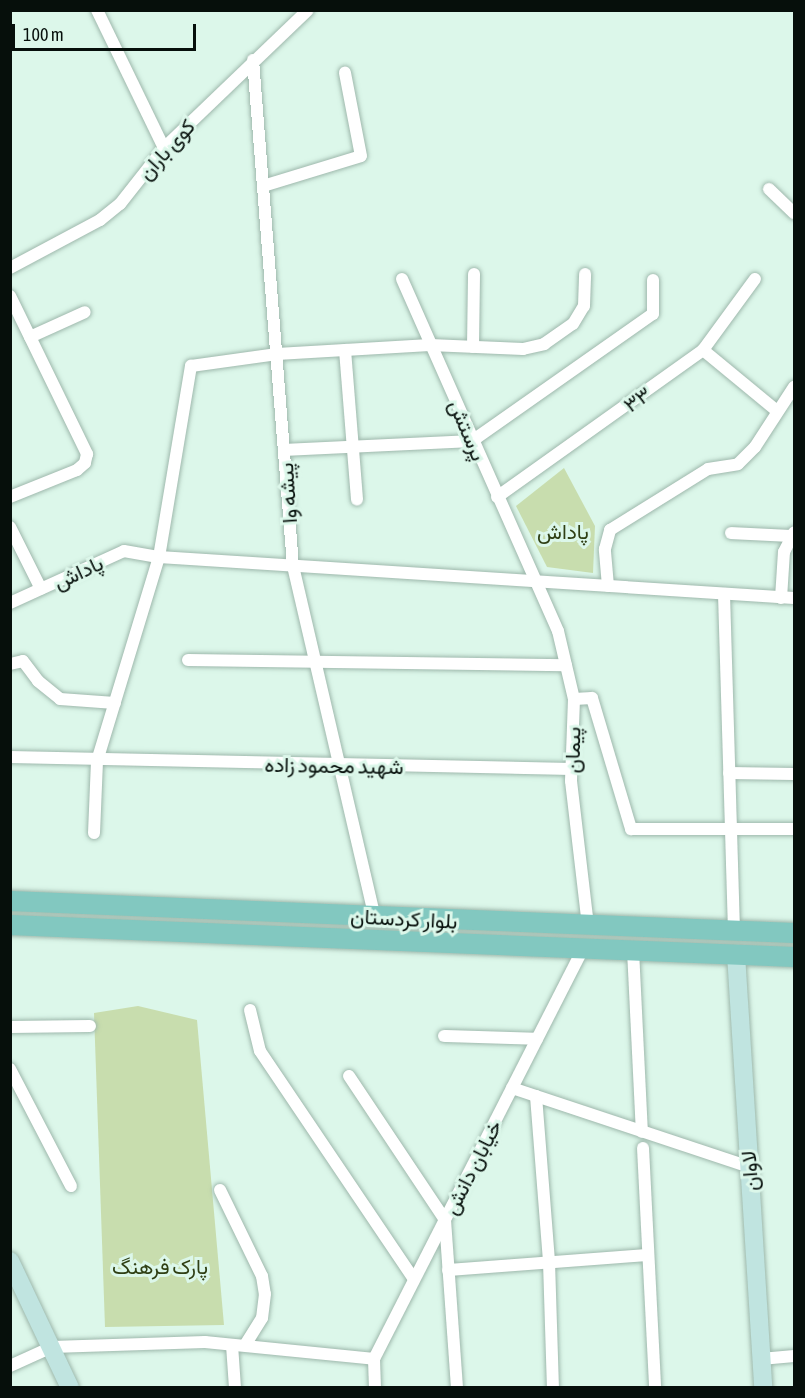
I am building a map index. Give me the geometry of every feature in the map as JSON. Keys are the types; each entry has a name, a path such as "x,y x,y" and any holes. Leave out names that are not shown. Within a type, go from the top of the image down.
{"main road":[{"name":"بلوار کردستان","path":"10,901 795,933"},
{"name":"بلوار کردستان","path":"10,925 182,929 429,944 795,957"}],"street":[{"path":"97,10 164,148"},
{"name":"کوی باران","path":"10,268 100,220 120,204 164,148 253,60 308,10"},
{"name":"پیشه وا","path":"253,60 293,566 375,917"},
{"path":"263,186 361,156 345,73"},
{"path":"769,189 795,213"},
{"path":"473,346 474,274"},
{"path":"94,833 97,761 159,557 191,366 276,354 430,345 523,349 560,335 573,324 584,306 585,274"},
{"name":"پرستش","path":"402,279 533,581"},
{"name":"۳۳","path":"497,497 703,350 755,279"},
{"path":"284,450 472,441 653,314 653,280"},
{"path":"10,296 87,454 77,470 10,497"},
{"path":"30,337 85,312"},
{"path":"345,350 357,500"},
{"path":"703,350 777,411"},
{"path":"608,586 605,549 610,530 708,469 738,464 755,447 795,387"},
{"path":"10,527 41,589"},
{"path":"731,533 792,534 784,552 781,598"},
{"name":"پاداش","path":"10,603 124,550 159,557 795,598"},
{"name":"پیمان","path":"533,581 558,631 574,699 572,768 588,925"},
{"path":"724,594 734,931"},
{"path":"188,660 566,665"},
{"path":"10,664 23,661 38,681 60,699 115,703"},
{"path":"574,699 592,698 631,829 795,829"},
{"name":"شهید محمود زاده","path":"10,757 97,761 572,768"},
{"path":"729,773 795,774"},
{"name":"خیابان دانش","path":"375,1388 374,1359 583,949"},
{"path":"633,950 642,1132"},
{"name":"لاوان","path":"736,954 763,1388"},
{"path":"249,1010 260,1051 414,1279"},
{"path":"10,1027 90,1026"},
{"path":"444,1036 537,1039"},
{"path":"10,1069 71,1186"},
{"path":"349,1076 445,1220 457,1388"},
{"path":"512,1088 749,1167"},
{"path":"536,1096 549,1262 553,1388"},
{"path":"643,1148 655,1388"},
{"path":"220,1190 262,1276 265,1294 262,1318 246,1344"},
{"path":"448,1270 647,1255"},
{"path":"10,1261 70,1388"},
{"path":"10,1366 52,1347 246,1344 374,1359"},
{"path":"232,1345 235,1388"},
{"path":"761,1359 795,1356"}],"green space":[{"name":"پاداش","path":"564,468 595,526 593,573 547,567 516,506"},
{"name":"پارک فرهنگ","path":"138,1006 197,1020 224,1325 105,1327 94,1013"}]}
